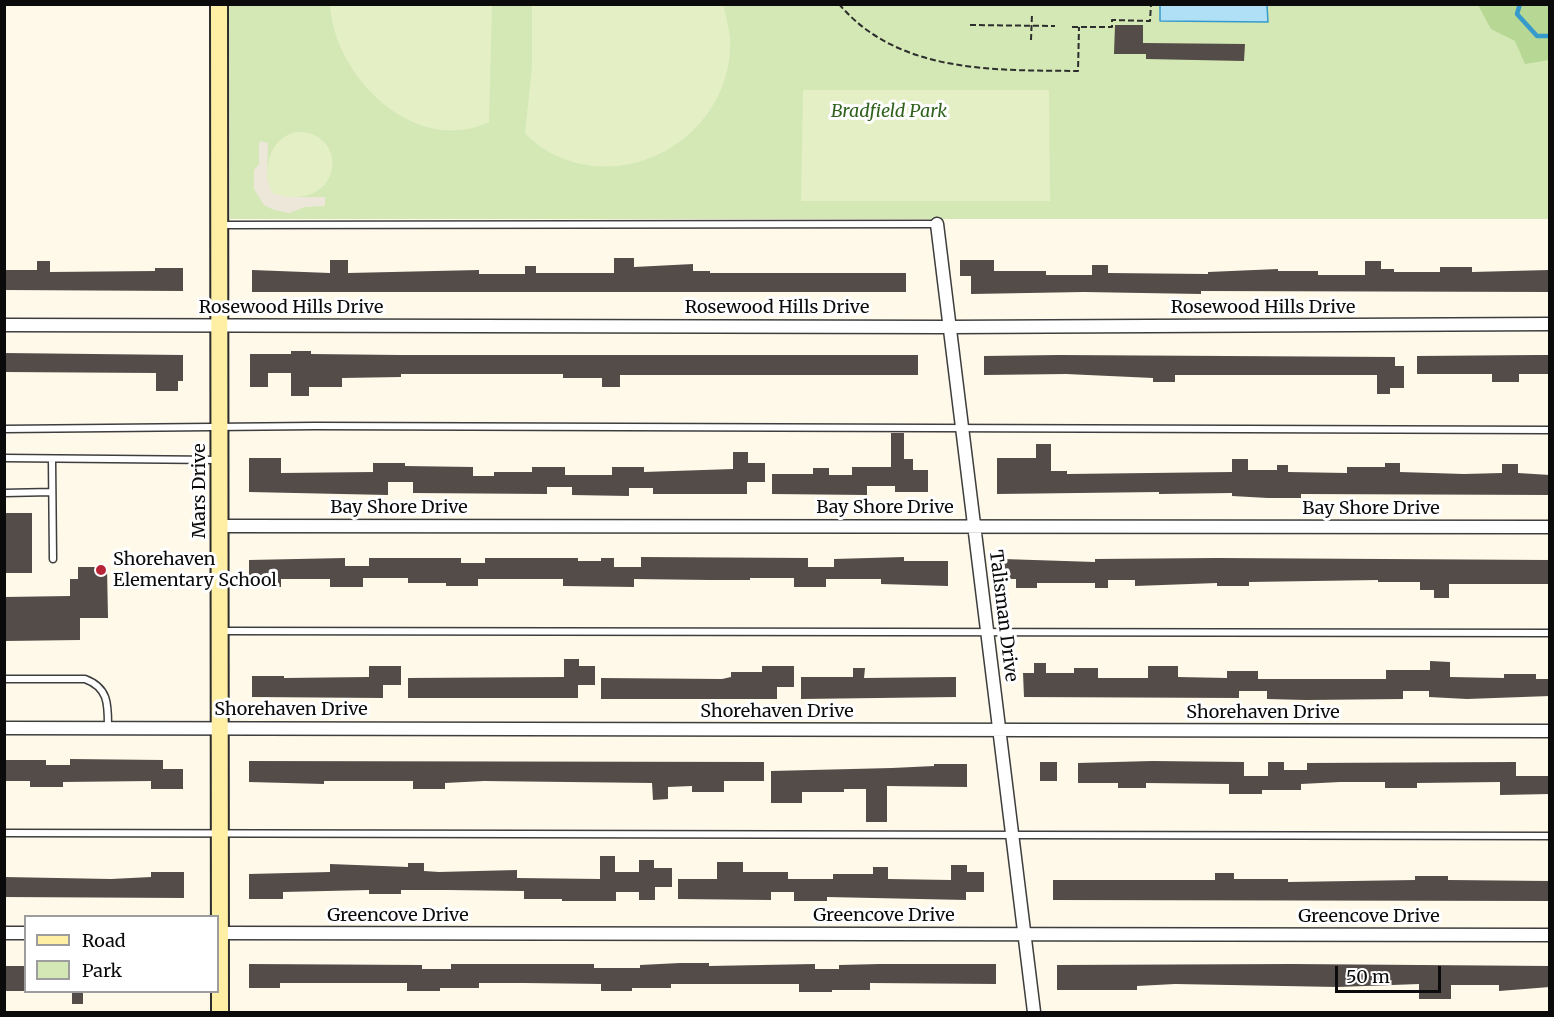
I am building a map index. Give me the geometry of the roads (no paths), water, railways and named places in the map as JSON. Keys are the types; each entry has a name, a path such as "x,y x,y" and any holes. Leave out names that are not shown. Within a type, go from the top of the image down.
{"street":[{"name":"Mars Drive","path":"219,4 220,1012"},
{"name":"Talisman Drive","path":"937,225 1034,1012"},
{"name":"Rosewood Hills Drive","path":"4,325 949,327 1550,324"},
{"name":"Bay Shore Drive","path":"220,526 1550,527"},
{"name":"Shorehaven Drive","path":"4,728 1550,731"},
{"path":"4,933 24,933"},
{"name":"Greencove Drive","path":"219,933 1550,935"}],"lane":[{"path":"219,225 937,225"},
{"path":"4,429 1550,430"},
{"path":"4,458 220,460"},
{"path":"52,460 53,559"},
{"path":"4,492 52,492"},
{"path":"220,631 1550,633"},
{"path":"4,679 85,679 94,682 106,694 108,728"},
{"path":"4,833 1550,836"}],"water":[{"path":"1160,5 1267,5 1268,22 1160,21"}],"waterway":[{"path":"1520,4 1517,14 1537,36 1550,36"}],"place":[{"name":"Shorehaven Elementary School","path":"101,570"}],"park label":[{"name":"Bradfield Park","path":"889,112"}]}
